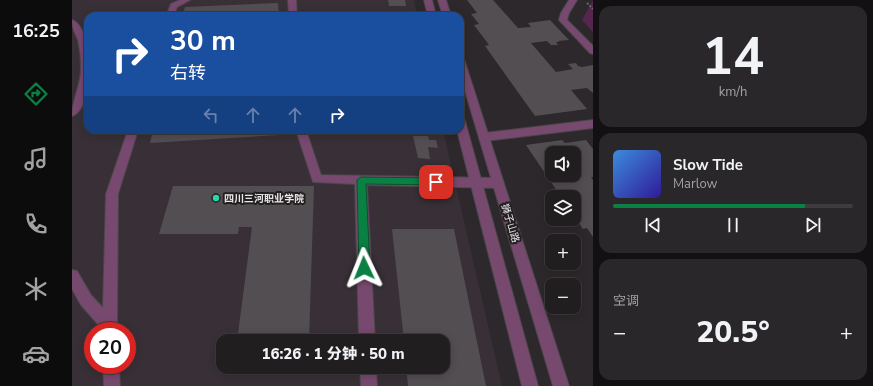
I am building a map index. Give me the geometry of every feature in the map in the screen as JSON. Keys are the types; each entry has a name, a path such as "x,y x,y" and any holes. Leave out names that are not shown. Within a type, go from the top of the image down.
{"street":[{"path":"172,12 174,6 186,0"},
{"path":"292,0 293,12"},
{"path":"428,0 431,12"},
{"path":"442,0 446,12"},
{"path":"573,0 565,13 563,20 593,51"},
{"path":"72,22 79,32 84,55"},
{"name":"狮子山路","path":"464,72 561,386"},
{"path":"72,113 82,95 84,80"},
{"path":"484,137 593,124"},
{"path":"108,322 112,244 112,194 132,134"},
{"path":"302,134 317,179 498,182"},
{"path":"463,134 530,386"},
{"path":"361,180 367,334"},
{"path":"72,276 86,300 103,322"},
{"path":"111,374 112,386"},
{"path":"368,374 369,386"}],"shaded area":[{"name":"四川三河职业学院","path":"72,0 414,0 416,12 84,12 84,134 444,134 502,386 72,386"},
{"path":"593,0 593,32 582,20"}],"building":[{"path":"388,0 405,0 406,6 389,6"},
{"path":"467,0 493,0 518,28 531,27 528,23 550,20 569,40 558,41 559,42 556,42 558,45 551,45 547,41 531,43 556,72 573,69 568,64 576,63 578,66 582,67 593,65 593,93 587,88 571,90 587,109 535,116 485,46 489,45 474,25 479,24 471,14 477,13"},
{"path":"278,3 279,12 183,12 185,7"},
{"path":"152,134 280,134 280,135 150,143"},
{"path":"352,134 369,134 369,135"},
{"path":"413,136 428,136 429,140 436,140 438,148 428,147 430,159 418,158"},
{"path":"562,140 565,143 586,140 593,149 593,177 591,177 593,180 593,237 587,228 583,229 581,226 581,190 556,190 551,182 581,182 581,146 545,146 545,173 526,145"},
{"path":"173,186 314,186 309,334 238,334 252,227 239,227 238,234 159,234"},
{"path":"392,229 454,229 486,386 408,386 407,374 450,374 450,334 403,334"}],"place":[{"name":"四川三河职业学院","path":"216,198"}],"route":[{"path":"364,268 361,180 436,182"}]}
